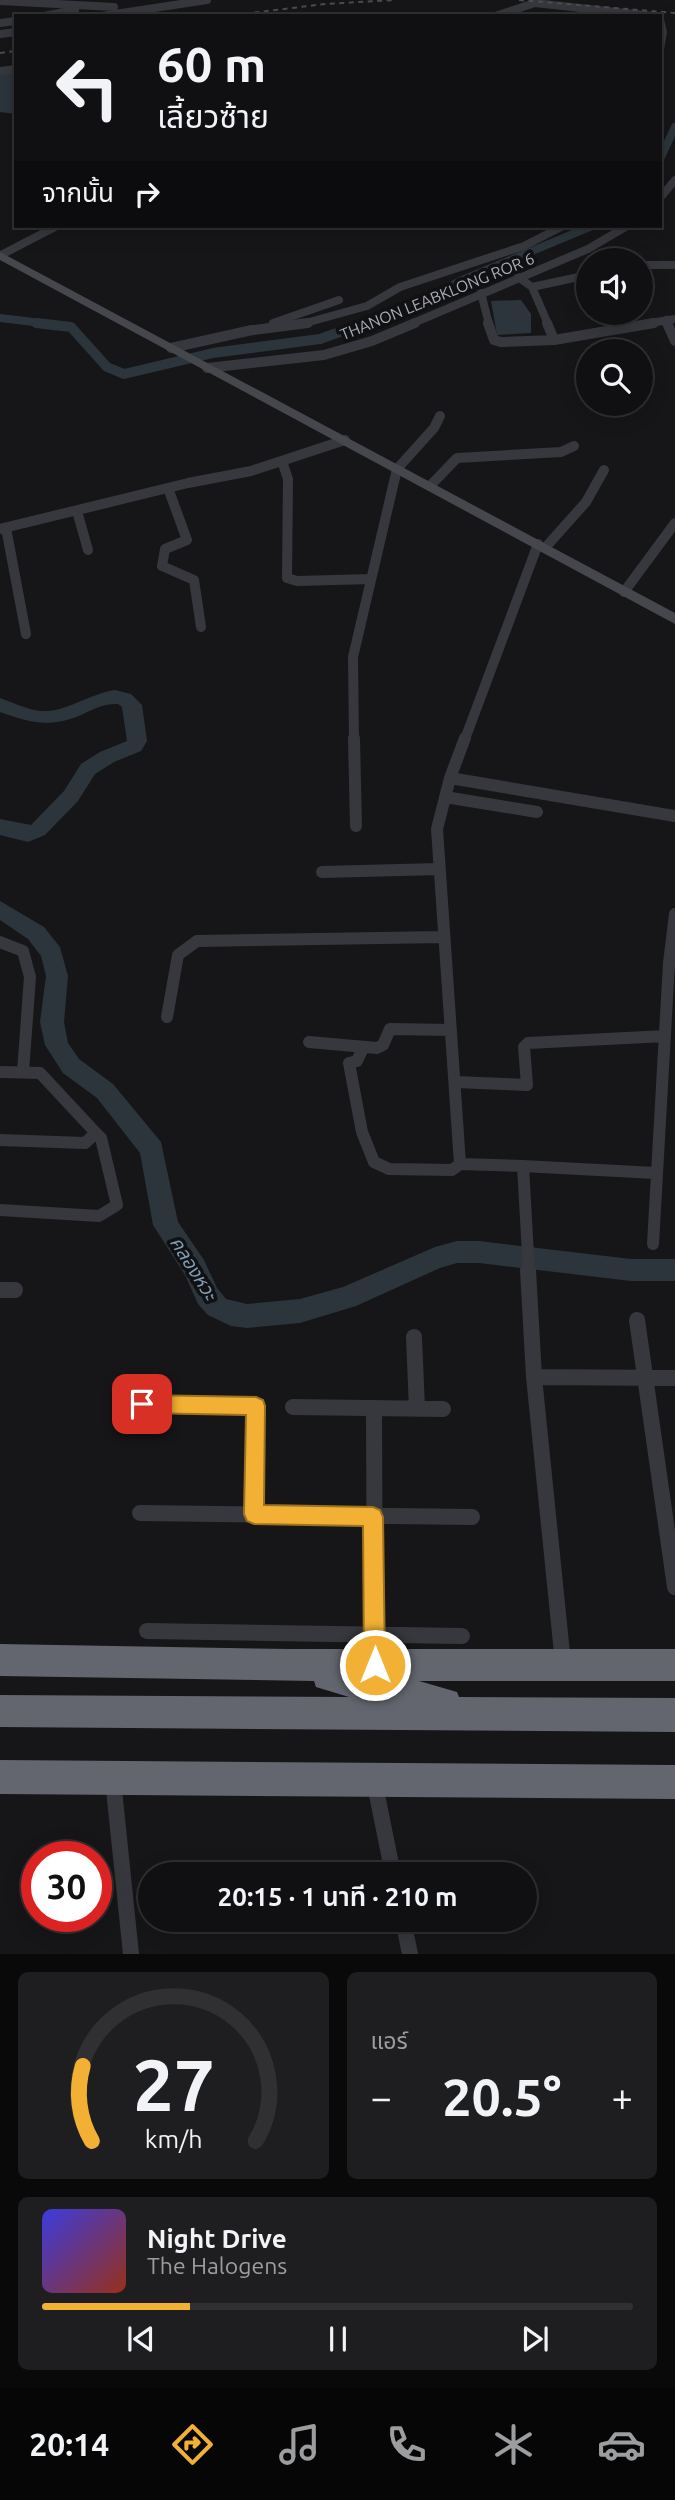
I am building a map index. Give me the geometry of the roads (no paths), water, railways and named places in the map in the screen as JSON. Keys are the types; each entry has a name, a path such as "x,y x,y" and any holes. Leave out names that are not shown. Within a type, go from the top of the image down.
{"highway":[{"path":"0,1660 290,1665 375,1650 563,1664 675,1665"},
{"path":"290,1665 486,1714"},
{"path":"0,1710 675,1715"},
{"path":"0,1777 675,1782"}],"street":[{"path":"0,1 111,9 207,0"},
{"path":"501,14 533,4 633,14"},
{"path":"55,14 97,6"},
{"path":"662,28 662,38"},
{"path":"663,32 675,33"},
{"path":"662,196 675,180"},
{"path":"0,255 53,228"},
{"path":"247,331 300,325 367,306 400,288 524,246 558,228"},
{"name":"THANON LEABKLONG ROR 6","path":"207,368 324,355 372,341 588,249 623,228"},
{"path":"0,255 675,619"},
{"path":"653,265 675,265"},
{"path":"518,277 532,287 554,340"},
{"path":"532,287 576,278"},
{"path":"481,293 494,340 500,342 554,340 670,319 675,341"},
{"path":"172,348 247,331 339,300"},
{"path":"356,826 353,657 397,469 434,428 440,416"},
{"path":"26,634 3,529 168,488 251,471 345,440"},
{"path":"430,486 457,458 561,452 574,446"},
{"path":"282,461 288,479 287,578 297,581 371,579"},
{"path":"460,1164 437,830 450,778 541,546 588,503 604,470"},
{"path":"168,488 187,540 165,549 162,564 167,571 187,575 194,580 201,627"},
{"path":"77,511 88,550"},
{"path":"624,592 675,523"},
{"path":"450,778 675,816"},
{"path":"445,797 532,811 530,791"},
{"path":"322,872 439,869"},
{"path":"653,1244 655,1173 675,914"},
{"path":"167,1017 178,956 197,941 444,937"},
{"path":"0,942 23,951 30,977 23,1072"},
{"path":"309,1042 363,1048 381,1047 390,1029 451,1030"},
{"path":"455,1082 527,1085 524,1047 529,1043 665,1036"},
{"path":"363,1048 357,1061 349,1063 362,1132 374,1162 389,1169 452,1170 460,1164 655,1173"},
{"path":"0,1072 40,1073 102,1138 117,1205 99,1216 0,1210"},
{"path":"0,1140 85,1143 96,1133"},
{"path":"523,1166 534,1377 563,1664"},
{"path":"0,1290 15,1290"},
{"path":"637,1320 675,1587"},
{"path":"414,1337 417,1409"},
{"path":"534,1377 675,1378"},
{"path":"142,1404 256,1406 254,1514"},
{"path":"293,1407 443,1409"},
{"path":"374,1408 375,1650"},
{"path":"140,1513 472,1517"},
{"path":"147,1631 375,1650 462,1636"},
{"path":"113,1776 131,1954"},
{"path":"373,1780 390,1862"},
{"path":"405,1932 410,1954"}],"waterway":[{"path":"662,155 675,127"},
{"path":"360,324 418,303 460,281 587,228"},
{"path":"0,318 50,324"},
{"path":"36,323 71,327 107,367 124,374 213,353 320,339 365,323"},
{"name":"คลองหวะ","path":"0,705 30,716 49,718 104,698 124,698 132,705 137,741 134,746 107,757 88,769 71,796 38,830 28,834 0,827"},
{"name":"คลองหวะ","path":"0,909 36,933 52,953 57,976 52,1022 57,1045 71,1066 105,1091 152,1149 166,1225 195,1268 207,1296 217,1307 231,1314 247,1316 300,1311 347,1298 435,1258 457,1252 479,1252 631,1270 675,1270"}],"railway":[{"path":"242,14 325,4 394,0"},
{"path":"519,0 675,13"},
{"path":"0,53 14,51"}]}
